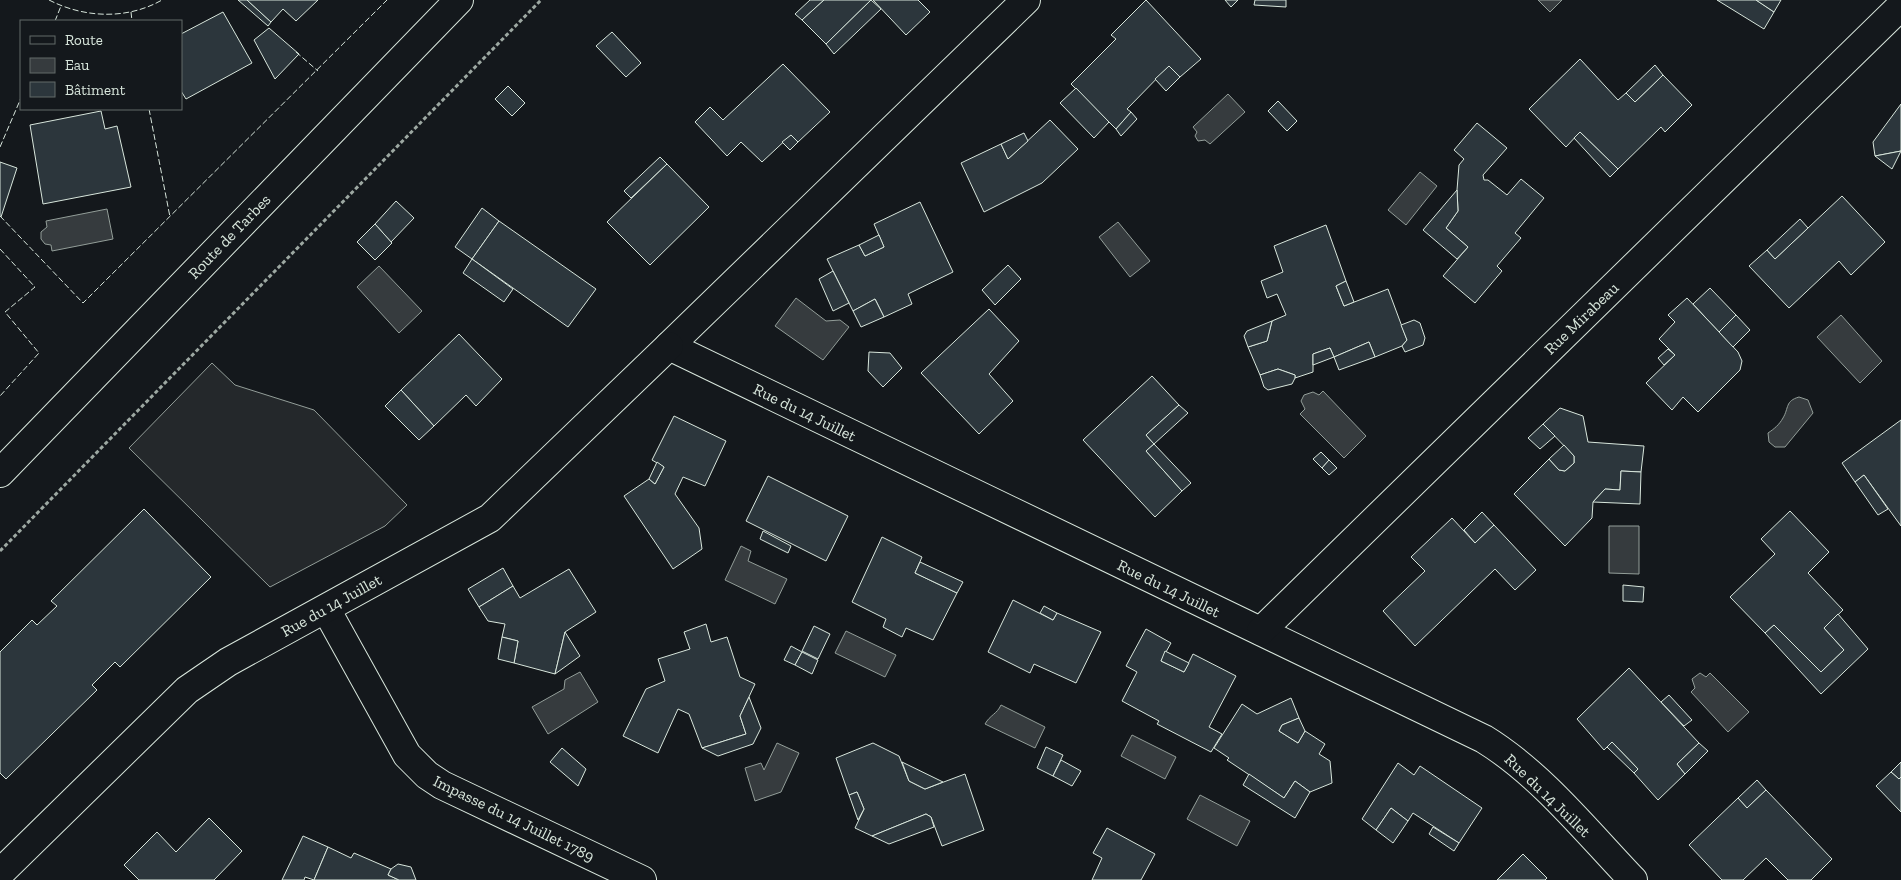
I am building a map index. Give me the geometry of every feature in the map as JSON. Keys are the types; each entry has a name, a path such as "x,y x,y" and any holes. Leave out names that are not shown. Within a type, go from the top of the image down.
{"street":[{"name":"Route de Tarbes","path":"0,472 459,0"},
{"name":"Rue du 14 Juillet","path":"0,873 187,690 228,662 490,518 1026,0"},
{"name":"Rue Mirabeau","path":"1262,630 1901,6"},
{"name":"Rue du 14 Juillet","path":"669,346 1262,630 1476,735 1509,754 1633,880"},
{"name":"Impasse du 14 Juillet 1789","path":"326,609 407,755 427,775 442,785 642,880"}],"path":[{"path":"0,551 541,0"}],"shaded area":[{"path":"212,363 235,385 314,410 407,505 385,526 270,587 129,448"}],"water":[{"path":"1538,0 1562,0 1550,12"},
{"path":"1228,94 1245,112 1210,144 1205,140 1198,141 1195,136 1197,132 1193,127"},
{"path":"1420,172 1437,186 1406,225 1388,210"},
{"path":"107,209 113,239 52,251 51,245 45,244 41,239 41,232 47,227 46,221"},
{"path":"1118,222 1150,261 1130,277 1099,237"},
{"path":"379,266 422,311 399,333 357,287"},
{"path":"796,298 826,321 840,320 849,327 823,360 775,326"},
{"path":"1841,315 1882,361 1860,383 1817,337"},
{"path":"1323,391 1366,436 1344,458 1300,414 1305,409 1301,401 1304,395 1313,392 1319,395"},
{"path":"1799,397 1808,400 1813,413 1785,447 1775,447 1769,442 1768,433 1781,420 1789,403"},
{"path":"1609,526 1639,526 1639,574 1609,573"},
{"path":"741,546 751,551 748,561 787,579 775,604 725,580"},
{"path":"846,631 896,655 885,677 835,653"},
{"path":"580,672 598,702 548,734 532,707 564,689 565,680"},
{"path":"1700,673 1706,677 1710,673 1749,712 1728,732 1691,692 1695,688 1692,679"},
{"path":"1001,705 1045,727 1035,748 985,724 998,711"},
{"path":"1132,735 1176,757 1165,779 1121,756"},
{"path":"777,743 799,753 781,792 755,801 745,768 761,763 764,770"},
{"path":"1200,795 1250,821 1237,846 1187,819"}],"building":[{"path":"238,0 247,0 271,22 268,26"},
{"path":"247,0 318,0 296,21 283,9 271,22"},
{"path":"810,0 824,0 802,20 795,14"},
{"path":"824,0 871,0 826,44 802,20"},
{"path":"871,0 881,9 834,54 826,44"},
{"path":"873,0 918,0 930,12 906,35"},
{"path":"1146,0 1201,59 1180,77 1169,66 1127,109 1131,112 1116,129 1071,84 1116,39 1111,35"},
{"path":"1225,0 1238,0 1231,7"},
{"path":"1255,0 1286,0 1286,7 1254,5"},
{"path":"1717,0 1756,0 1774,12 1764,29"},
{"path":"1756,0 1781,0 1774,12"},
{"path":"223,12 252,63 186,99 182,93 182,33"},
{"path":"269,28 299,54 275,79 254,40"},
{"path":"612,32 641,63 626,77 596,46"},
{"path":"1580,59 1618,100 1626,93 1635,102 1663,75 1692,105 1665,132 1661,127 1618,169 1580,132 1566,147 1529,109"},
{"path":"783,64 830,112 798,142 791,135 762,162 741,142 727,156 695,122 710,107 723,120"},
{"path":"1655,65 1663,75 1635,102 1626,93"},
{"path":"1169,66 1180,77 1166,91 1155,79"},
{"path":"508,86 525,103 512,116 495,99"},
{"path":"1076,88 1109,122 1094,138 1060,103"},
{"path":"1278,101 1297,121 1287,131 1268,111"},
{"path":"1901,104 1901,151 1875,156 1873,142"},
{"path":"101,111 105,129 117,126 131,187 43,204 30,125"},
{"path":"1131,112 1137,119 1121,136 1116,129"},
{"path":"1050,120 1078,149 1042,183 984,212 961,163 1001,144 1008,159"},
{"path":"1477,123 1507,148 1483,175 1484,180 1488,180 1507,195 1521,179 1544,198 1515,233 1521,238 1497,266 1502,271 1475,303 1443,276 1468,247 1446,228 1458,211 1459,165 1464,159 1454,150"},
{"path":"1580,132 1618,169 1610,177 1574,138"},
{"path":"1024,133 1028,141 1008,159 1001,144"},
{"path":"791,135 798,142 790,150 782,142"},
{"path":"1901,151 1892,169 1875,156"},
{"path":"660,157 667,164 631,198 624,191"},
{"path":"0,162 17,168 1,217 0,216"},
{"path":"667,164 709,207 650,265 607,222"},
{"path":"1457,190 1458,211 1446,228 1468,247 1457,259 1423,230"},
{"path":"1842,196 1885,242 1851,275 1839,261 1789,308 1749,266 1767,250 1775,259"},
{"path":"396,201 414,218 391,242 375,224"},
{"path":"920,202 953,272 908,294 912,304 884,317 875,299 853,311 827,259 859,245 865,256 884,247 874,224"},
{"path":"482,208 499,221 472,259 455,247"},
{"path":"1800,219 1808,228 1775,259 1767,250"},
{"path":"499,221 596,289 568,327 472,259"},
{"path":"375,224 392,243 375,260 357,242"},
{"path":"1326,225 1346,281 1336,286 1344,306 1388,289 1407,340 1402,346 1375,357 1369,342 1334,357 1330,348 1313,354 1313,372 1295,378 1295,375 1278,369 1260,375 1248,347 1267,341 1272,321 1286,315 1277,294 1267,298 1261,281 1283,272 1274,246"},
{"path":"879,235 884,247 865,256 859,245"},
{"path":"472,259 513,289 504,302 463,273"},
{"path":"1008,265 1021,279 995,305 982,290"},
{"path":"833,271 849,303 833,311 819,279"},
{"path":"1346,281 1354,302 1344,306 1336,286"},
{"path":"1710,288 1736,315 1719,332 1693,304"},
{"path":"1687,298 1738,352 1742,361 1740,370 1698,412 1683,397 1672,410 1646,383 1675,355 1659,339 1675,322 1668,315"},
{"path":"875,299 884,317 861,327 853,311"},
{"path":"989,309 1019,341 989,374 1013,401 979,434 921,373"},
{"path":"1736,315 1750,330 1733,347 1719,332"},
{"path":"1414,320 1420,323 1425,338 1423,345 1405,352 1402,346 1407,340 1401,325"},
{"path":"1272,321 1267,341 1248,347 1244,336 1247,331"},
{"path":"459,334 502,379 476,406 466,395 434,426 401,390"},
{"path":"1369,342 1375,357 1339,370 1334,357"},
{"path":"1330,348 1334,357 1313,365 1313,354"},
{"path":"1668,349 1675,355 1664,365 1658,358"},
{"path":"869,352 890,353 902,368 883,387 868,371"},
{"path":"1278,369 1295,375 1295,378 1292,384 1268,390 1264,387 1260,375"},
{"path":"1152,376 1179,405 1146,435 1154,444 1146,451 1182,491 1155,517 1083,440"},
{"path":"401,390 434,426 419,440 385,406"},
{"path":"1179,405 1188,413 1154,444 1146,435"},
{"path":"1560,408 1583,416 1588,442 1644,446 1641,472 1621,471 1620,490 1605,489 1593,502 1592,518 1565,546 1514,494 1549,459 1559,470 1565,471 1574,463 1574,456 1543,424"},
{"path":"674,416 726,441 705,486 683,477 675,494 699,528 702,549 673,569 624,496 649,479 655,484 664,467 652,460"},
{"path":"1901,420 1901,526 1864,475 1855,482 1842,463"},
{"path":"1543,424 1555,436 1540,449 1528,438"},
{"path":"1154,444 1191,483 1182,491 1146,451"},
{"path":"1564,445 1574,456 1574,463 1565,471 1559,470 1549,459"},
{"path":"1321,452 1329,460 1322,468 1313,459"},
{"path":"1329,460 1337,468 1329,475 1322,468"},
{"path":"657,462 664,467 655,484 649,479"},
{"path":"1621,471 1641,472 1640,504 1593,502 1605,489 1620,490"},
{"path":"1864,475 1888,509 1878,515 1855,482"},
{"path":"768,476 848,516 826,561 746,521"},
{"path":"144,509 211,577 120,667 115,662 92,685 97,690 6,779 0,773 0,652 32,620 37,625 57,606 51,601"},
{"path":"1790,511 1829,552 1808,573 1843,610 1824,628 1844,650 1821,672 1774,625 1765,633 1730,597 1775,554 1761,539"},
{"path":"1482,512 1494,525 1475,543 1464,530"},
{"path":"1452,518 1475,543 1494,525 1536,570 1515,590 1495,569 1415,646 1383,611 1425,571 1411,557"},
{"path":"763,531 791,546 788,553 760,539"},
{"path":"882,537 922,557 915,573 957,593 933,640 906,628 902,637 883,627 886,619 852,602"},
{"path":"920,562 963,582 957,593 915,573"},
{"path":"503,568 513,586 479,607 468,589"},
{"path":"569,569 596,612 565,632 555,674 514,663 518,641 502,637 505,624 488,621 479,607 513,586 520,598"},
{"path":"1623,585 1644,587 1643,602 1623,601"},
{"path":"1013,600 1053,620 1057,613 1101,632 1076,683 1034,664 1030,673 988,652"},
{"path":"1044,606 1057,613 1053,620 1040,613"},
{"path":"1838,614 1868,649 1821,694 1765,633 1774,625 1821,672 1844,650 1824,628"},
{"path":"706,624 711,642 727,637 740,677 755,684 740,716 746,734 702,748 689,714 678,709 658,753 623,736 646,689 665,681 658,659 690,649 684,632"},
{"path":"814,626 830,634 818,659 802,651"},
{"path":"1146,629 1171,643 1161,661 1184,672 1193,654 1236,676 1209,727 1222,734 1211,752 1157,724 1159,721 1122,701 1137,672 1126,666"},
{"path":"565,632 580,656 555,674"},
{"path":"502,637 518,641 514,663 498,659"},
{"path":"791,646 802,652 795,665 784,660"},
{"path":"1165,651 1189,663 1184,672 1161,661"},
{"path":"802,652 818,660 812,674 795,665"},
{"path":"1629,668 1699,743 1677,764 1685,774 1658,800 1634,773 1638,769 1612,742 1604,750 1577,719"},
{"path":"1669,695 1692,720 1684,726 1661,702"},
{"path":"749,697 761,728 753,744 718,756 702,748 746,734 740,716"},
{"path":"1291,698 1299,718 1282,725 1279,731 1298,743 1305,731 1325,744 1319,754 1330,761 1332,783 1310,792 1295,781 1284,798 1227,760 1229,758 1214,748 1242,704 1257,714"},
{"path":"1299,718 1305,731 1298,743 1279,731 1282,725"},
{"path":"1612,742 1638,769 1634,773 1607,747"},
{"path":"873,743 899,756 909,781 925,789 965,774 984,830 942,846 931,817 926,814 872,836 855,828 864,809 857,792 849,795 836,758"},
{"path":"1699,743 1708,751 1685,774 1677,764"},
{"path":"1046,747 1063,755 1053,776 1037,768"},
{"path":"562,748 586,769 578,786 550,762"},
{"path":"1061,760 1081,771 1072,786 1053,776"},
{"path":"902,762 943,782 925,789 909,781"},
{"path":"1901,762 1901,777 1899,779 1891,772"},
{"path":"1398,763 1414,775 1420,766 1482,808 1459,843 1413,813 1408,821 1391,808 1376,830 1362,819"},
{"path":"1891,772 1899,779 1901,777 1901,812 1876,786"},
{"path":"1249,774 1284,798 1295,781 1310,792 1295,818 1243,785"},
{"path":"1757,780 1766,790 1747,808 1738,798"},
{"path":"1766,790 1832,859 1811,880 1788,880 1766,858 1743,880 1722,880 1689,845 1738,798 1747,808"},
{"path":"857,792 864,809 858,820 849,795"},
{"path":"1391,808 1408,821 1393,843 1376,830"},
{"path":"926,814 931,817 934,827 889,844 872,836"},
{"path":"209,818 242,851 214,880 139,880 124,865 157,832 176,852"},
{"path":"1433,827 1459,843 1454,851 1429,834"},
{"path":"1107,828 1155,854 1141,880 1092,880 1102,858 1093,853"},
{"path":"303,836 328,847 314,880 305,877 304,880 282,880"},
{"path":"328,847 351,858 354,853 391,869 388,875 399,880 314,880"},
{"path":"1523,854 1547,878 1545,880 1497,880"},
{"path":"398,864 411,867 416,880 399,880 388,875 391,869"}],"fence":[{"path":"49,0 76,10 105,14 120,14 134,11 162,0"},
{"path":"0,216 83,303 387,0"},
{"path":"55,20 61,6"},
{"path":"131,12 132,20"},
{"path":"296,52 318,71"},
{"path":"0,147 20,100"},
{"path":"149,110 170,217"},
{"path":"0,249 35,287 5,312 39,353 0,396"}]}
